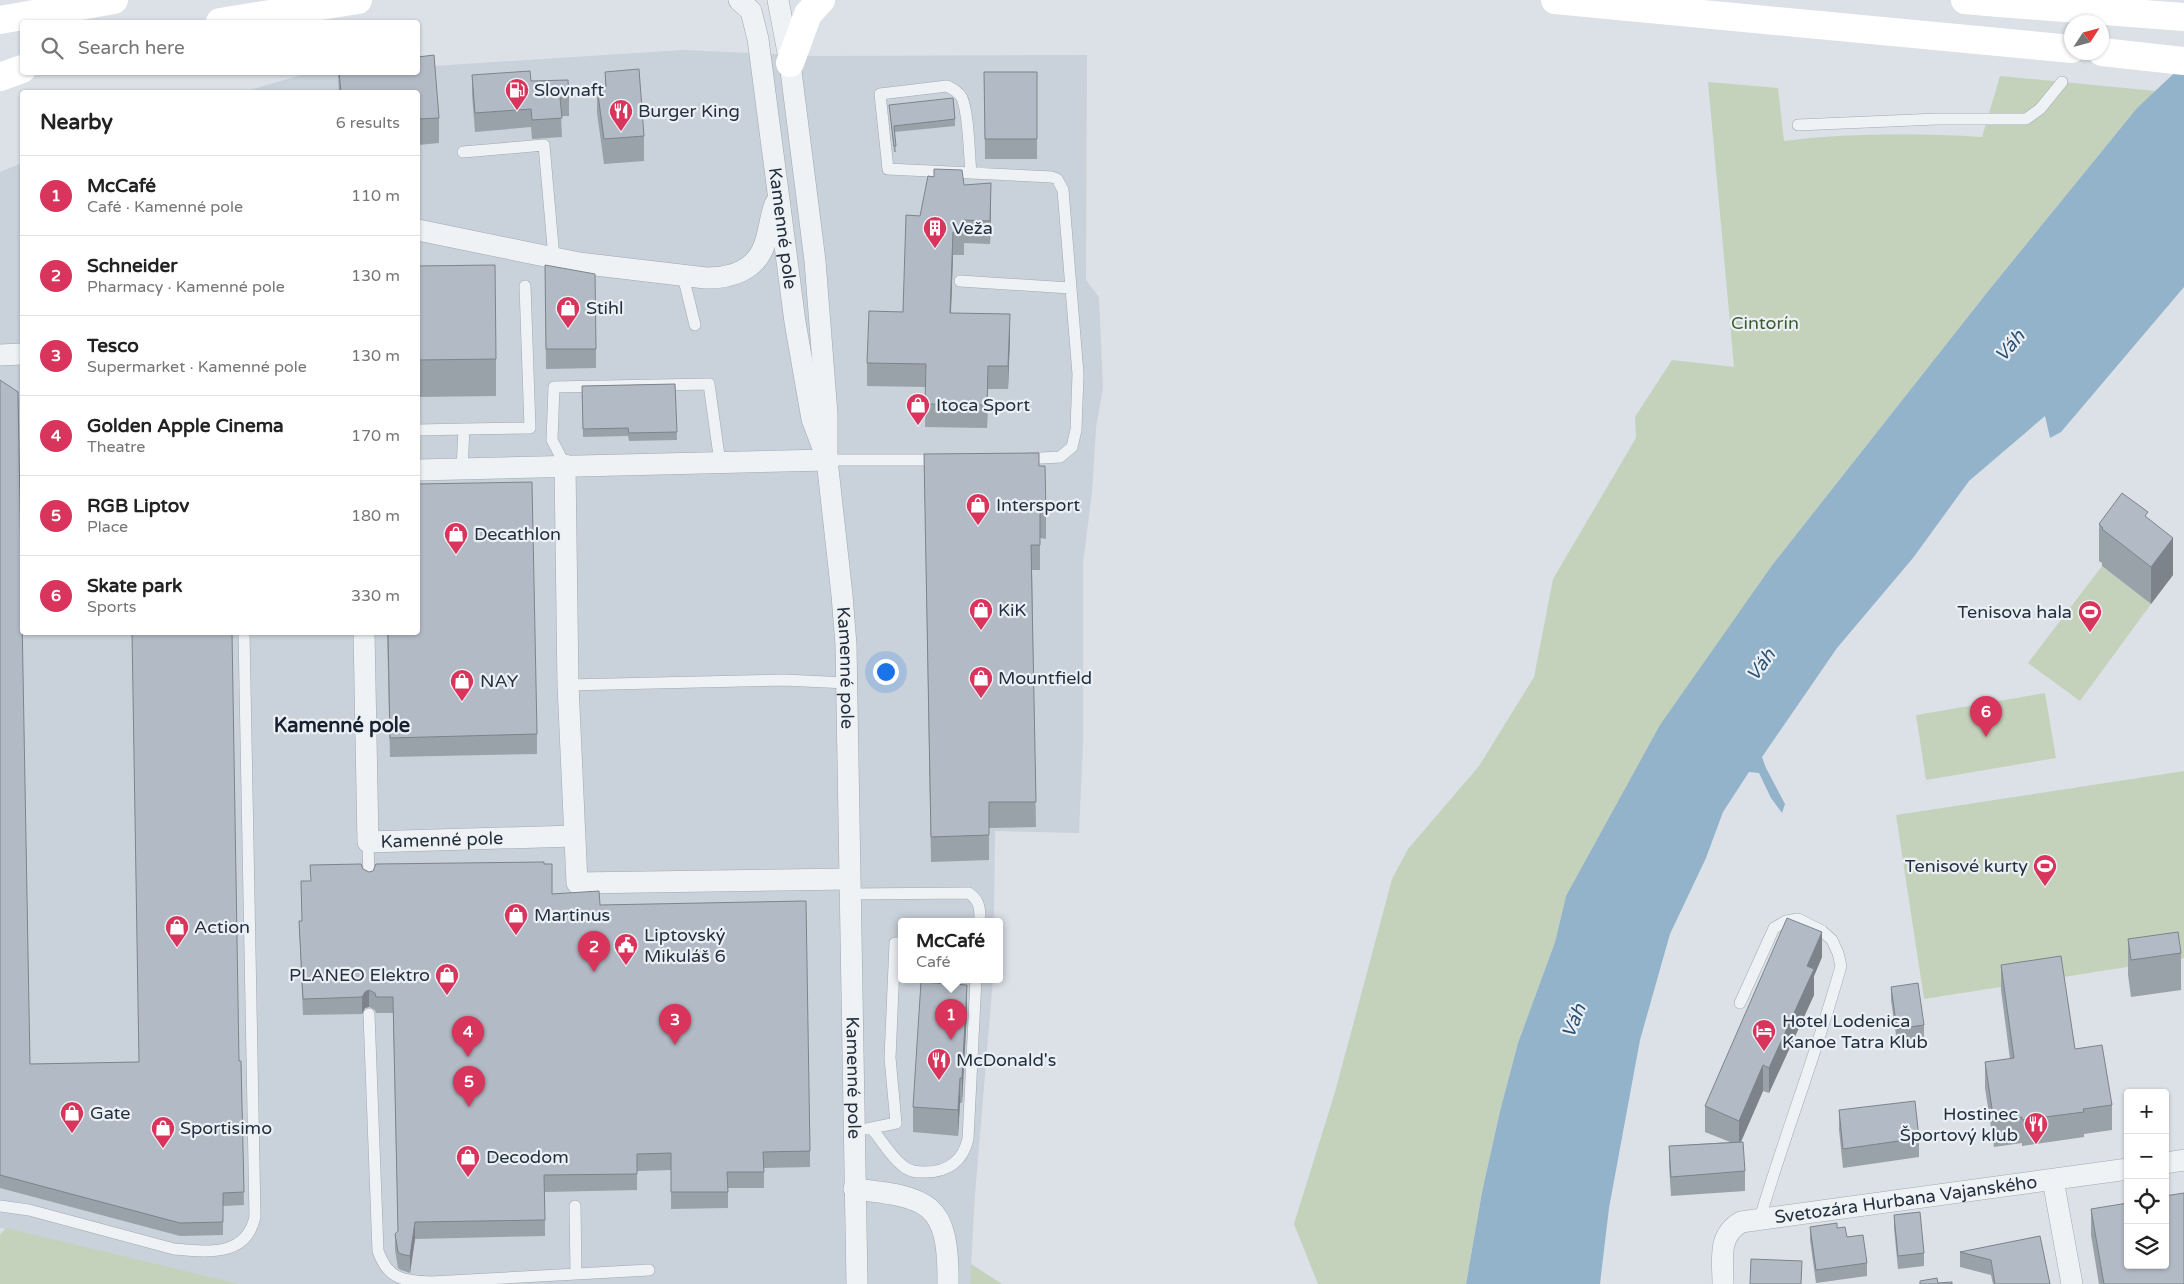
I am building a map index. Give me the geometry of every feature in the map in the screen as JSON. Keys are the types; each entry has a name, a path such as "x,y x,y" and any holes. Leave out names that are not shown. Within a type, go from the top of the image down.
{"main road":[{"path":"0,20 114,0"},
{"path":"233,20 358,0"},
{"path":"790,63 808,14 821,0"},
{"path":"1555,0 2064,48"},
{"path":"1965,0 2184,17"},
{"path":"2109,53 2184,61"},
{"path":"0,77 20,70"}],"street":[{"name":"Kamenné pole","path":"778,0 790,63 815,261 827,414 827,460 842,594 847,683 849,886 863,1129 854,1189 857,1284"},
{"name":"Kamenné pole","path":"748,4 762,62 795,322 812,419 827,460"},
{"path":"420,230 554,258 683,276 725,278 747,267 765,246 778,196"},
{"path":"0,355 20,354"},
{"path":"420,470 827,460"},
{"path":"565,465 568,685 577,883 849,886"},
{"name":"Kamenné pole","path":"364,635 368,842 574,836"},
{"path":"2169,1162 2184,1160"},
{"name":"Svetozára Hurbana Vajanského","path":"1723,1284 1726,1235 1731,1227 1741,1222 2124,1170"},
{"path":"2052,1180 2072,1284"},
{"path":"854,1189 900,1194 918,1201 932,1211 941,1223 945,1234 948,1284"}],"lane":[{"path":"1798,125 1937,119 2026,119 2040,109 2062,82"},
{"path":"971,173 964,107 961,97 954,90 947,86 880,94 888,169 1052,177 1061,184 1064,198 1078,374 1074,441 1067,454 1060,457 1013,459"},
{"path":"463,152 544,146 554,258"},
{"path":"683,276 695,324"},
{"path":"960,281 1070,288"},
{"path":"420,430 530,428 525,286"},
{"path":"565,465 552,440 554,386 709,384 720,463"},
{"path":"462,469 464,429"},
{"path":"827,460 953,460"},
{"path":"0,1206 38,1212 174,1249 198,1251 237,1246 246,1239 252,1228 255,1216 244,635"},
{"path":"568,685 784,680 847,683"},
{"path":"368,842 368,881"},
{"path":"849,886 969,893 976,898 980,905 980,918"},
{"path":"1740,1003 1774,928 1786,921 1798,919 1812,924 1832,940 1841,966 1814,1057 1777,1159 1760,1218"},
{"path":"863,1129 896,1123 890,1058 895,943 898,943"},
{"path":"863,1129 912,1172 949,1168 962,1157 968,1139 976,983"},
{"path":"369,1014 378,1251 383,1266 406,1281 432,1282 649,1270"},
{"path":"575,1206 576,1273"}],"shaded area":[{"name":"Kamenné pole","path":"684,50 816,56 1087,55 1086,280 1099,297 1103,388 1096,428 1092,492 1083,563 1083,742 1079,833 995,831 994,918 898,918 898,983 993,983 975,1195 970,1284 240,1284 0,1228 0,172 20,164 20,635 420,635 420,90 250,90 302,75 420,75 420,67"}],"green space":[{"name":"Cintorín","path":"2000,76 2156,91 2137,108 1989,290 1773,564 1566,896 1555,942 1518,1043 1500,1111 1482,1192 1466,1284 1318,1284 1294,1224 1335,1092 1392,879 1408,849 1479,766 1534,677 1553,579 1636,438 1635,417 1672,360 1734,367 1708,82 1778,88 1784,141 1883,134 1982,137"},
{"name":"Tenisova hala","path":"2102,566 2151,604 2080,701 2028,663"},
{"path":"2045,693 2056,758 1926,780 1916,715"},
{"name":"Tenisové kurty","path":"2184,771 2184,958 1924,999 1896,815"},
{"path":"6,1228 240,1284 0,1284 0,1234"},
{"path":"971,1264 1002,1284 970,1284"}],"water":[{"name":"Váh","path":"2184,64 2184,287 2061,432 2050,438 2045,416 1969,481 1913,558 1837,648 1762,757 1785,804 1782,813 1771,798 1759,773 1749,772 1723,812 1706,858 1670,934 1640,1040 1609,1208 1600,1284 1466,1284 1482,1192 1500,1111 1518,1043 1555,942 1566,896 1660,725 1773,564 1989,290 2137,108"}],"building":[{"path":"434,55 439,118 420,119 420,90 341,90 339,75 420,75 420,57"},
{"path":"639,69 644,136 604,139 597,87 606,87 605,72"},
{"path":"530,71 531,81 568,80 569,97 560,98 562,118 532,120 531,109 475,113 472,75"},
{"path":"984,72 1037,72 1037,139 985,139"},
{"path":"953,98 955,119 894,126 896,146 894,146 889,105"},
{"path":"934,169 962,170 964,185 991,183 990,221 963,220 964,232 953,232 950,313 1010,314 1008,366 988,366 987,405 925,404 926,364 867,363 869,311 903,312 906,215 920,216 928,176 934,177"},
{"path":"495,265 496,359 420,360 420,266"},
{"path":"545,265 595,274 596,349 546,349"},
{"path":"0,380 18,392 20,635 22,635 30,1064 139,1062 132,635 232,635 239,1061 241,1061 244,1192 223,1193 223,1222 180,1223 0,1175"},
{"path":"675,384 677,432 629,433 628,428 583,429 582,386"},
{"path":"1039,453 1039,466 1045,466 1046,513 1040,513 1040,545 1031,545 1036,802 989,802 989,835 931,837 924,454"},
{"path":"532,482 537,734 390,738 388,635 420,635 420,484"},
{"path":"2122,493 2148,512 2145,516 2173,538 2151,567 2102,529 2099,524"},
{"path":"544,862 544,864 552,864 552,894 599,891 600,905 806,901 810,1151 763,1152 764,1172 727,1172 728,1192 671,1192 671,1153 637,1154 637,1174 544,1175 545,1220 415,1222 410,1256 401,1254 398,1252 395,1234 398,1231 393,997 376,997 375,993 369,990 362,997 303,999 299,921 302,921 301,881 311,881 310,865 361,864 363,869 369,872 373,871 376,864"},
{"name":"Hotel Lodenica Kanoe Tatra Klub","path":"1787,918 1822,932 1807,966 1814,969 1769,1068 1763,1065 1739,1121 1705,1106"},
{"path":"2178,932 2181,953 2131,960 2128,939"},
{"path":"2061,956 2075,1049 2102,1045 2112,1105 2083,1109 2084,1112 2022,1120 2022,1117 1994,1122 1985,1062 2014,1058 2001,965"},
{"name":"McDonald's","path":"921,983 967,985 962,1078 960,1078 958,1110 913,1107"},
{"path":"1918,983 1924,1025 1897,1029 1891,987"},
{"path":"1915,1101 1919,1138 1843,1149 1839,1110"},
{"path":"1743,1142 1745,1171 1671,1177 1669,1146"},
{"path":"2184,1193 2184,1284 2104,1284 2091,1209 2124,1204 2124,1269 2169,1269 2169,1195"},
{"path":"1920,1212 1924,1253 1898,1256 1894,1215"},
{"path":"1837,1223 1837,1228 1845,1227 1847,1237 1863,1235 1867,1263 1816,1270 1810,1227"},
{"path":"2040,1236 2050,1284 1995,1284 1991,1260 1960,1252"},
{"path":"1751,1259 1802,1261 1801,1284 1750,1284"},
{"path":"1937,1278 1938,1283 1952,1282 1952,1284 1920,1284 1920,1281"}],"place":[{"name":"Slovnaft","path":"517,111"},
{"name":"Burger King","path":"621,132"},
{"name":"Veža","path":"935,249"},
{"name":"Stihl","path":"568,329"},
{"name":"Itoca Sport","path":"918,426"},
{"name":"Intersport","path":"978,526"},
{"name":"Decathlon","path":"456,555"},
{"name":"KiK","path":"981,631"},
{"name":"Tenisova hala","path":"2090,633"},
{"name":"Mountfield","path":"981,699"},
{"name":"NAY","path":"462,702"},
{"name":"Skate park","path":"1986,737"},
{"name":"Tenisové kurty","path":"2045,887"},
{"name":"Martinus","path":"516,936"},
{"name":"Action","path":"177,948"},
{"name":"Liptovský Mikuláš 6","path":"626,966"},
{"name":"Schneider","path":"594,972"},
{"name":"PLANEO Elektro","path":"447,996"},
{"name":"McCafé","path":"951,1040"},
{"name":"Tesco","path":"675,1045"},
{"name":"Hotel Lodenica Kanoe Tatra Klub","path":"1764,1052"},
{"name":"Golden Apple Cinema","path":"468,1057"},
{"name":"McDonald's","path":"939,1081"},
{"name":"RGB Liptov","path":"469,1107"},
{"name":"Gate","path":"72,1134"},
{"name":"Hostinec Športový klub","path":"2036,1145"},
{"name":"Sportisimo","path":"163,1149"},
{"name":"Decodom","path":"468,1178"}],"district":[{"name":"Kamenné pole","path":"342,726"}]}
